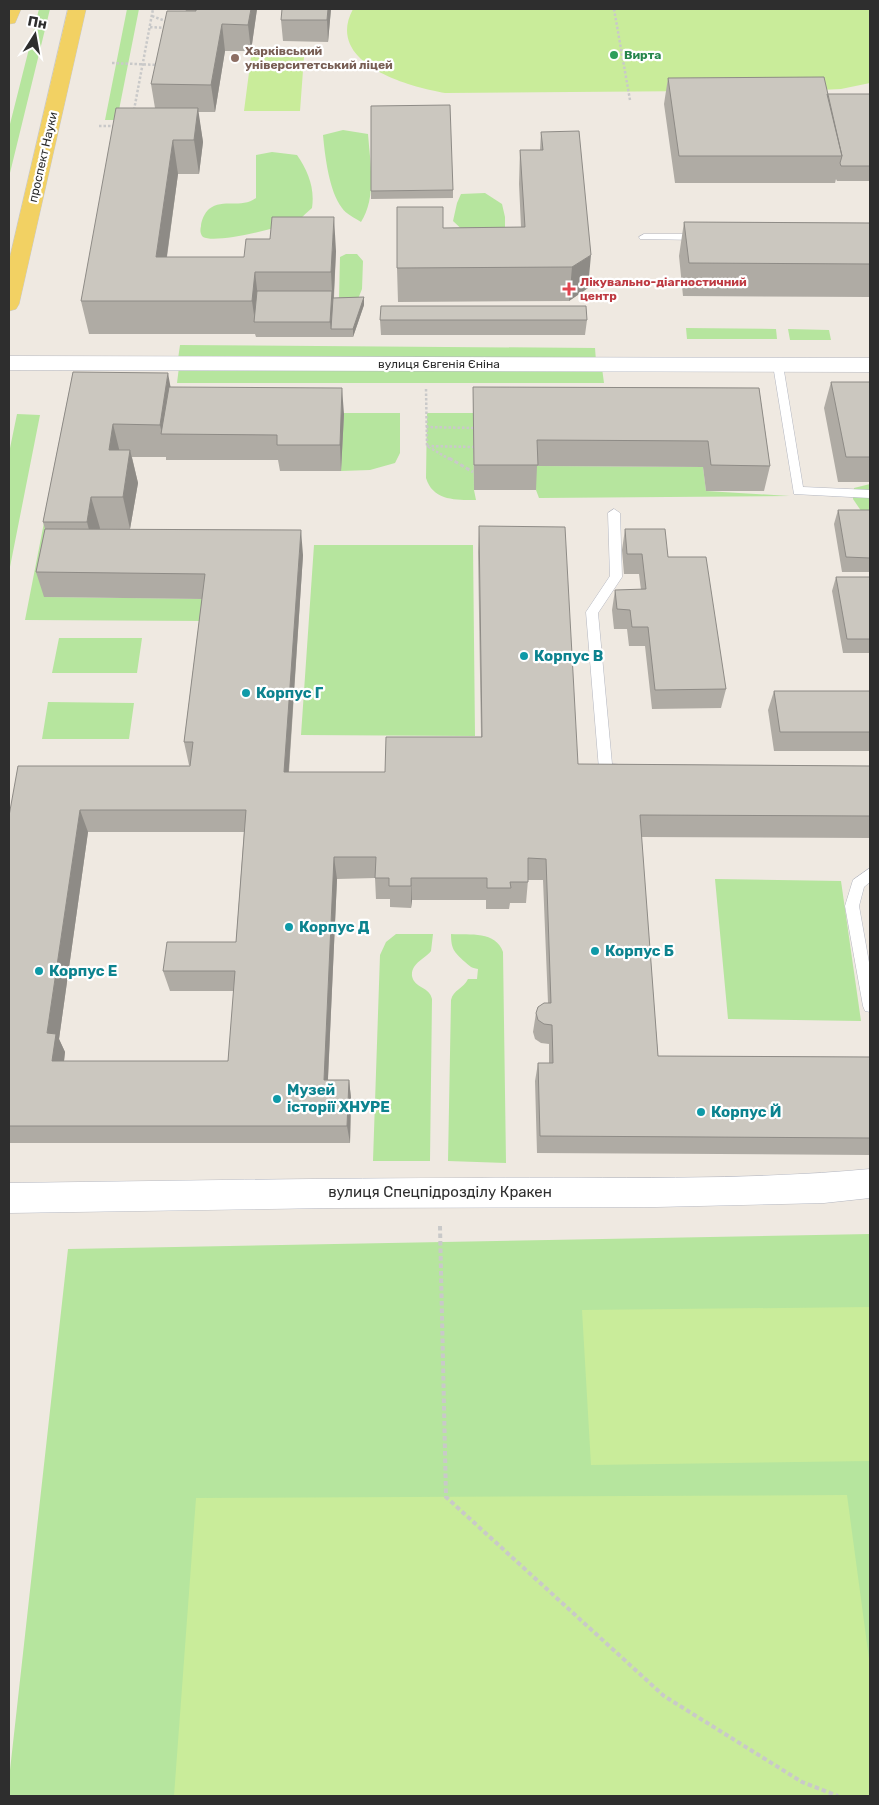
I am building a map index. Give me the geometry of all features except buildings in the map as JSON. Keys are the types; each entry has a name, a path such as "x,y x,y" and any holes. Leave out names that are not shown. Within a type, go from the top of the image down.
{"main road":[{"path":"9,19 12,9"},
{"name":"проспект Науки","path":"9,304 77,9"}],"street":[{"name":"вулиця Євгенія Єніна","path":"9,363 870,365"},
{"name":"вулиця Спецпідрозділу Кракен","path":"9,1198 439,1192 656,1192 824,1188 870,1184"}],"lane":[{"path":"644,237 713,238"},
{"path":"778,365 798,491 870,494"},
{"path":"614,513 616,577 592,612 606,769 634,769"},
{"path":"870,874 858,884 852,906 870,1006"}],"path":[{"path":"132,117 153,9"},
{"path":"614,9 630,100"},
{"path":"152,16 170,22"},
{"path":"150,27 169,28"},
{"path":"112,64 164,65"},
{"path":"99,126 123,126"},
{"path":"426,386 427,446"},
{"path":"426,427 473,428"},
{"path":"427,446 473,447"},
{"path":"427,446 474,472"},
{"path":"439,1192 446,1497 664,1696 802,1782 838,1796"}],"green space":[{"path":"39,9 50,9 9,177 9,128"},
{"path":"127,9 139,9 117,120 105,120"},
{"name":"Вирта","path":"353,9 870,9 870,83 841,89 820,90 445,93 411,85 392,78 374,69 360,58 350,44 347,28"},
{"path":"251,57 304,57 300,111 244,111"},
{"path":"343,130 368,134 371,191 366,212 361,222 342,208 328,173 323,135"},
{"path":"272,152 297,155 310,180 312,208 296,221 275,228 233,237 210,239 203,237 200,232 202,219 209,209 220,204 244,203 256,198 256,155"},
{"path":"485,193 502,204 505,217 505,234 469,236 453,221 457,203 461,194"},
{"path":"346,254 357,254 363,261 362,289 358,299 339,299 340,257"},
{"path":"686,328 776,329 777,339 687,339"},
{"path":"788,329 829,330 831,340 790,340"},
{"path":"180,345 595,348 596,361 178,359"},
{"path":"179,367 602,368 604,383 177,383"},
{"path":"343,413 400,413 400,453 395,463 370,470 341,471"},
{"path":"427,413 473,413 474,490 476,500 446,498 429,486 426,478"},
{"path":"17,414 40,415 9,572 9,453"},
{"path":"65,415 45,597 209,599 207,621 25,620"},
{"path":"535,466 703,467 706,491 790,496 539,498 536,490"},
{"path":"870,484 870,524 853,499 854,488"},
{"path":"314,545 473,545 475,736 301,735"},
{"path":"59,638 142,638 137,673 52,673"},
{"path":"48,702 134,703 129,739 42,739"},
{"path":"715,879 841,881 861,1021 728,1019"},
{"path":"396,934 433,934 431,951 416,964 412,972 413,980 431,995 432,999 430,1161 373,1161 380,955 386,942"},
{"path":"451,934 488,937 500,945 503,952 506,1163 448,1161 451,1000 468,979 477,979 478,969 469,966 456,953"},
{"path":"870,1234 870,1796 9,1796 9,1779 68,1249"},
{"path":"870,1307 870,1461 591,1465 582,1310"},
{"path":"847,1495 870,1666 870,1796 174,1796 196,1498"}],"place":[{"name":"Вирта","path":"614,55"},
{"name":"Харківський університетський ліцей","path":"235,58"},
{"name":"Лікувально-діагностичний центр","path":"569,289"},
{"name":"Корпус В","path":"524,656"},
{"name":"Корпус Г","path":"246,693"},
{"name":"Корпус Д","path":"289,927"},
{"name":"Корпус Б","path":"595,951"},
{"name":"Корпус E","path":"39,971"},
{"name":"Музей історії ХНУРЕ","path":"277,1099"},
{"name":"Корпус Й","path":"701,1112"}]}
